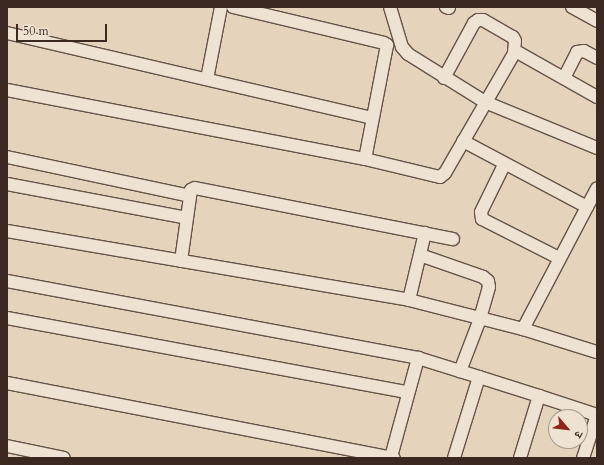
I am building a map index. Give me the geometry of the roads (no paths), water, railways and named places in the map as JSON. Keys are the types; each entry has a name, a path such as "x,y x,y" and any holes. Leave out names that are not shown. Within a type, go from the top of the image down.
{"street":[{"path":"207,79 221,7"},
{"path":"233,7 384,43 387,46 365,159"},
{"path":"390,7 404,50 444,78 485,102 597,148"},
{"path":"572,7 597,21"},
{"path":"7,90 365,159 440,177 444,175 514,53 515,41 513,37 482,20 478,20 474,23 444,78"},
{"path":"7,33 372,118"},
{"path":"564,78 577,52 584,51 597,58"},
{"path":"514,53 519,53 597,97"},
{"path":"463,141 504,165 586,207"},
{"path":"7,157 190,196"},
{"path":"504,165 481,212 482,219 560,258"},
{"path":"7,184 187,218"},
{"path":"181,261 191,190 195,188 453,239"},
{"path":"523,329 597,188"},
{"path":"7,231 409,300 523,329 597,351"},
{"path":"409,300 425,233"},
{"path":"420,255 483,277 488,281 489,287 480,319 460,372"},
{"path":"7,281 418,358 597,415 583,458"},
{"path":"7,318 408,392"},
{"path":"7,383 392,457 418,358"},
{"path":"454,458 479,377"},
{"path":"520,458 539,396"},
{"path":"7,446 64,458"}]}
